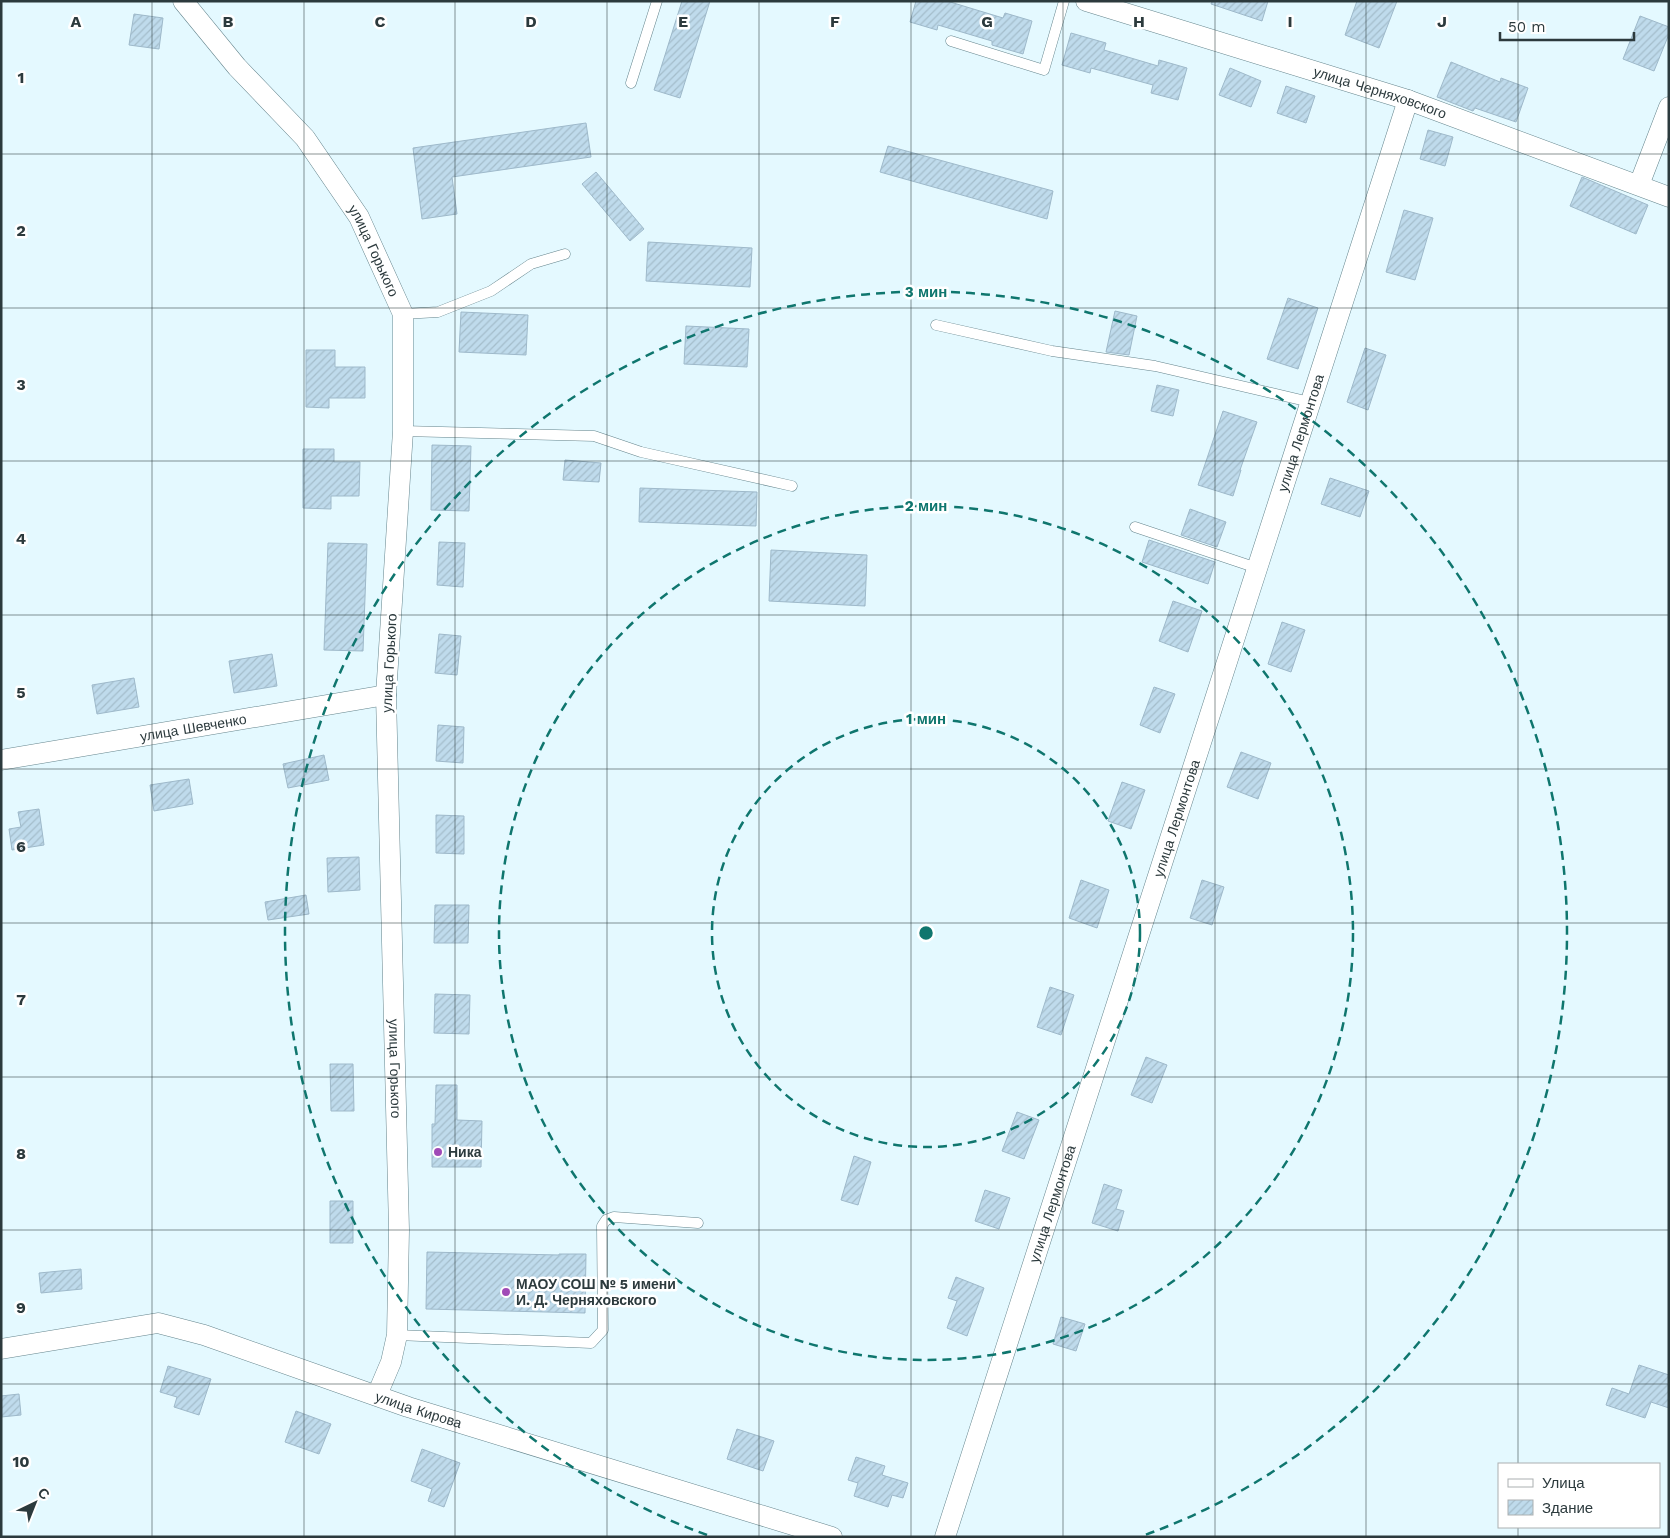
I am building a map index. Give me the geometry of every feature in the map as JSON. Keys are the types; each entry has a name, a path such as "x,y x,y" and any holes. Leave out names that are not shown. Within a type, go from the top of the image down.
{"street":[{"name":"улица Горького","path":"183,1 237,67 305,138 359,217 403,314 403,431 386,695 399,1230 397,1335 391,1362 377,1395"},
{"name":"улица Черняховского","path":"1086,1 1408,100 1669,197"},
{"name":"улица Лермонтова","path":"946,1537 1408,100"},
{"path":"1639,185 1669,107"},
{"name":"улица Шевченко","path":"1,760 386,695"},
{"name":"улица Кирова","path":"1,1349 158,1323 204,1335 408,1407 832,1537"}],"lane":[{"path":"631,83 657,1"},
{"path":"951,40 1044,70 1064,1"},
{"path":"403,314 438,312 491,291 532,264 565,254"},
{"path":"936,325 1052,350 1155,366 1310,402"},
{"path":"403,431 594,436 641,452 792,486"},
{"path":"1135,527 1257,568"},
{"path":"397,1335 591,1343 602,1330 602,1226 606,1220 614,1217 698,1223"}],"building":[{"path":"682,1 710,1 680,98 654,90"},
{"path":"916,1 947,1 1003,18 1005,13 1032,21 1023,54 992,45 992,41 938,25 937,30 910,22"},
{"path":"1212,1 1268,1 1262,21 1211,4"},
{"path":"1357,1 1397,1 1379,48 1345,35"},
{"path":"134,14 163,18 159,49 129,45"},
{"path":"1640,16 1669,27 1669,34 1654,71 1623,59"},
{"path":"1071,33 1106,43 1104,50 1158,66 1159,60 1187,68 1178,100 1151,93 1153,85 1091,68 1090,73 1062,65"},
{"path":"1451,62 1500,82 1501,78 1528,88 1516,122 1475,108 1473,111 1437,97"},
{"path":"1230,68 1261,81 1251,107 1219,95"},
{"path":"1286,86 1315,96 1306,123 1277,113"},
{"path":"586,123 591,157 452,177 457,214 422,219 413,148"},
{"path":"1428,130 1453,137 1445,166 1420,159"},
{"path":"888,146 1053,191 1047,219 880,172"},
{"path":"596,172 644,229 630,241 582,184"},
{"path":"1582,177 1648,205 1636,234 1570,206"},
{"path":"1404,210 1433,218 1415,280 1386,272"},
{"path":"648,242 752,248 750,287 646,281"},
{"path":"1288,298 1318,308 1298,369 1267,359"},
{"path":"1115,311 1137,316 1129,355 1106,352"},
{"path":"461,312 528,315 526,355 459,352"},
{"path":"686,326 749,329 747,367 684,364"},
{"path":"1365,348 1386,355 1368,410 1347,402"},
{"path":"306,350 335,350 335,367 365,367 365,398 329,398 329,408 306,407"},
{"path":"1157,385 1179,390 1173,416 1151,411"},
{"path":"1223,411 1257,422 1233,496 1198,485"},
{"path":"432,445 471,446 469,511 431,510"},
{"path":"303,449 334,449 334,462 360,462 359,496 331,496 331,509 303,508"},
{"path":"565,460 601,463 599,482 563,480"},
{"path":"1330,478 1369,491 1360,517 1321,504"},
{"path":"640,488 757,492 756,526 639,522"},
{"path":"1190,509 1226,522 1217,547 1181,535"},
{"path":"1149,540 1215,562 1208,584 1142,562"},
{"path":"439,542 465,543 463,587 437,585"},
{"path":"328,543 367,544 363,651 324,650"},
{"path":"771,550 867,555 865,606 769,601"},
{"path":"1173,601 1202,611 1188,652 1159,641"},
{"path":"1282,622 1305,630 1291,672 1268,664"},
{"path":"439,634 461,636 457,675 435,673"},
{"path":"272,654 277,686 234,693 229,661"},
{"path":"134,678 139,707 97,714 92,685"},
{"path":"1154,687 1175,694 1160,733 1140,725"},
{"path":"438,725 464,727 463,763 436,761"},
{"path":"1241,752 1271,763 1258,799 1227,787"},
{"path":"324,755 329,780 288,788 283,764"},
{"path":"189,779 193,804 154,811 150,785"},
{"path":"1122,782 1145,790 1131,829 1108,821"},
{"path":"39,809 44,845 12,850 9,829 21,827 18,812"},
{"path":"436,815 464,816 464,854 436,853"},
{"path":"359,857 360,890 328,892 327,858"},
{"path":"1081,880 1109,890 1097,928 1069,918"},
{"path":"1202,880 1224,887 1212,925 1190,918"},
{"path":"306,895 309,914 268,920 265,902"},
{"path":"435,905 469,905 468,943 434,943"},
{"path":"1050,987 1074,995 1061,1035 1037,1027"},
{"path":"435,994 470,995 469,1034 434,1033"},
{"path":"1146,1057 1167,1065 1152,1103 1131,1095"},
{"path":"330,1064 353,1064 354,1111 331,1111"},
{"path":"436,1085 457,1085 457,1120 482,1121 481,1167 432,1167 432,1124 435,1124"},
{"path":"1017,1112 1039,1120 1024,1159 1002,1151"},
{"path":"854,1156 871,1162 858,1205 841,1200"},
{"path":"1104,1184 1122,1190 1116,1209 1124,1211 1118,1231 1092,1223"},
{"path":"985,1190 1010,1198 999,1229 975,1221"},
{"path":"330,1201 353,1201 353,1243 330,1243"},
{"name":"МАОУ СОШ № 5 имени И. Д. Черняховского","path":"427,1252 586,1254 585,1313 426,1309"},
{"path":"81,1269 82,1289 41,1293 39,1273"},
{"path":"956,1277 984,1288 967,1336 947,1328 957,1301 948,1298"},
{"path":"1061,1317 1085,1324 1076,1351 1053,1344"},
{"path":"1639,1365 1669,1375 1669,1408 1651,1402 1645,1418 1606,1405 1612,1388 1629,1394"},
{"path":"168,1366 211,1379 199,1415 174,1407 177,1397 160,1392"},
{"path":"19,1394 21,1415 1,1417 1,1396"},
{"path":"296,1411 331,1424 319,1454 285,1442"},
{"path":"737,1429 774,1441 763,1471 727,1459"},
{"path":"422,1449 460,1463 444,1507 428,1501 432,1489 411,1481"},
{"path":"856,1457 885,1466 882,1475 908,1483 903,1498 892,1495 888,1507 854,1496 858,1483 848,1480"}],"place":[{"name":"Ника","path":"438,1152"},
{"name":"МАОУ СОШ № 5 имени И. Д. Черняховского","path":"506,1292"}]}
